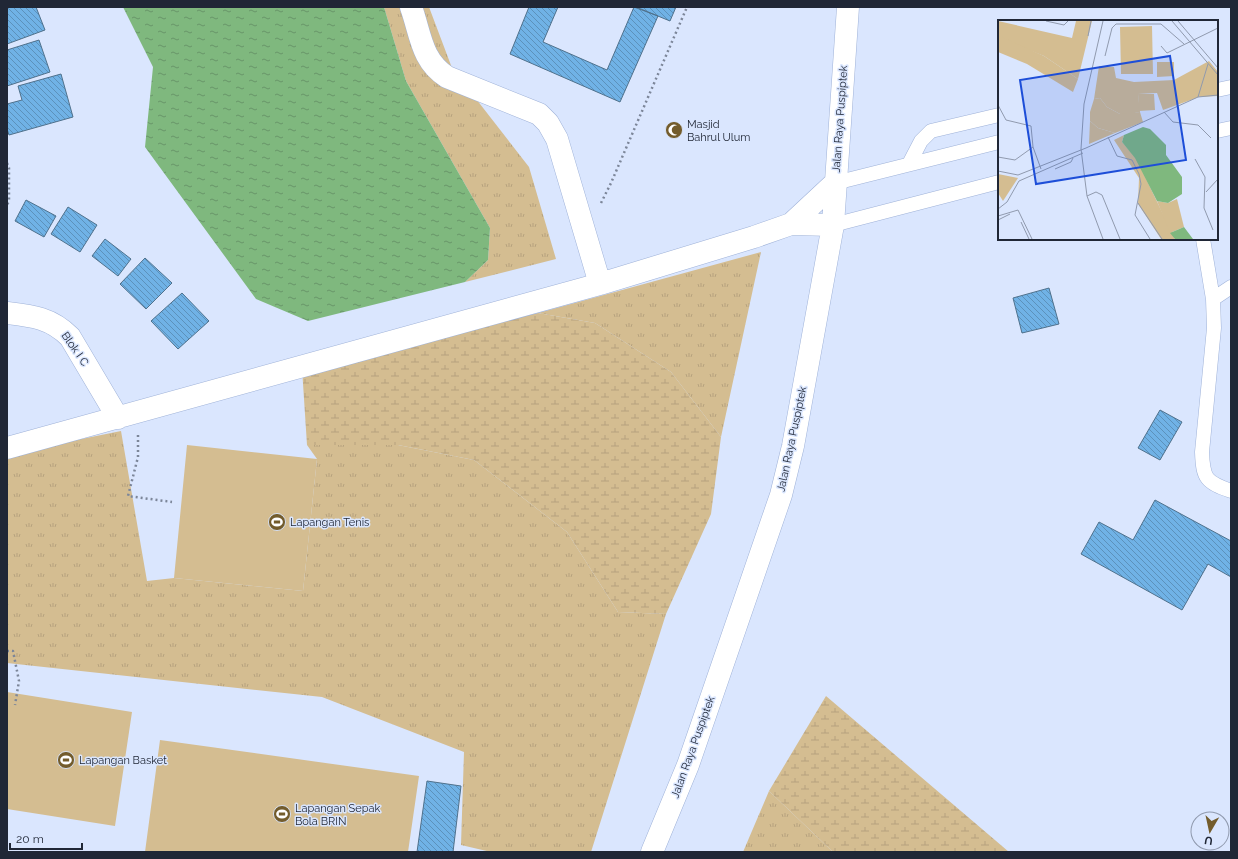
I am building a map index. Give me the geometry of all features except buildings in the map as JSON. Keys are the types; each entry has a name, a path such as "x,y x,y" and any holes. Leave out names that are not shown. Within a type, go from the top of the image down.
{"street":[{"path":"411,7 428,60 437,71 447,77 539,114 548,123 557,139 600,284"},
{"name":"Jalan Raya Puspiptek","path":"652,852 688,765 781,495 793,446 833,225 848,7"},
{"path":"791,224 835,183"},
{"path":"7,448 600,284 754,237 791,224 833,225"},
{"name":"Blok I C","path":"7,313 45,320 59,326 70,337 128,415"}],"lane":[{"path":"1218,90 1231,86"},
{"path":"909,164 921,141 930,131 998,115"},
{"path":"1218,131 1231,128"},
{"path":"835,183 998,142"},
{"path":"833,225 998,182"},
{"path":"1203,240 1213,299 1214,328 1202,452 1202,469 1208,480 1214,485 1231,491"},
{"path":"1213,299 1231,287"}],"path":[{"path":"582,224 596,213 612,183 688,7"},
{"path":"7,163 9,174 9,201 7,205"},
{"path":"128,415 138,457 128,496 172,502"},
{"path":"7,651 13,651 19,681 15,705"}],"green space":[{"path":"384,7 429,7 452,68 529,167 556,259 465,282 488,260 490,228 406,81"},
{"path":"761,252 721,437 671,372 595,323 538,313"},
{"path":"538,313 595,323 671,372 721,437 711,514 666,614 618,612 567,532 474,460 398,445 307,445 302,368"},
{"path":"121,431 147,581 174,578 303,591 317,459 307,445 398,445 474,460 567,532 618,612 666,614 591,852 491,852 461,845 464,752 322,697 7,663 7,454"},
{"path":"187,445 317,459 303,591 174,578"},
{"name":"Lapangan Basket","path":"7,692 132,712 115,826 7,809"},
{"path":"826,696 1009,852 833,852 769,791"},
{"name":"Lapangan Sepak Bola BRIN","path":"160,740 419,776 408,852 145,852"},
{"path":"769,791 833,852 743,852"}],"water":[{"path":"123,7 384,7 406,81 490,228 488,260 465,282 308,321 256,299 145,147 153,67"}],"place":[{"name":"Masjid Bahrul Ulum","path":"674,130"},
{"name":"Lapangan Tenis","path":"277,522"},
{"name":"Lapangan Basket","path":"66,760"},
{"name":"Lapangan Sepak Bola BRIN","path":"282,814"}]}
